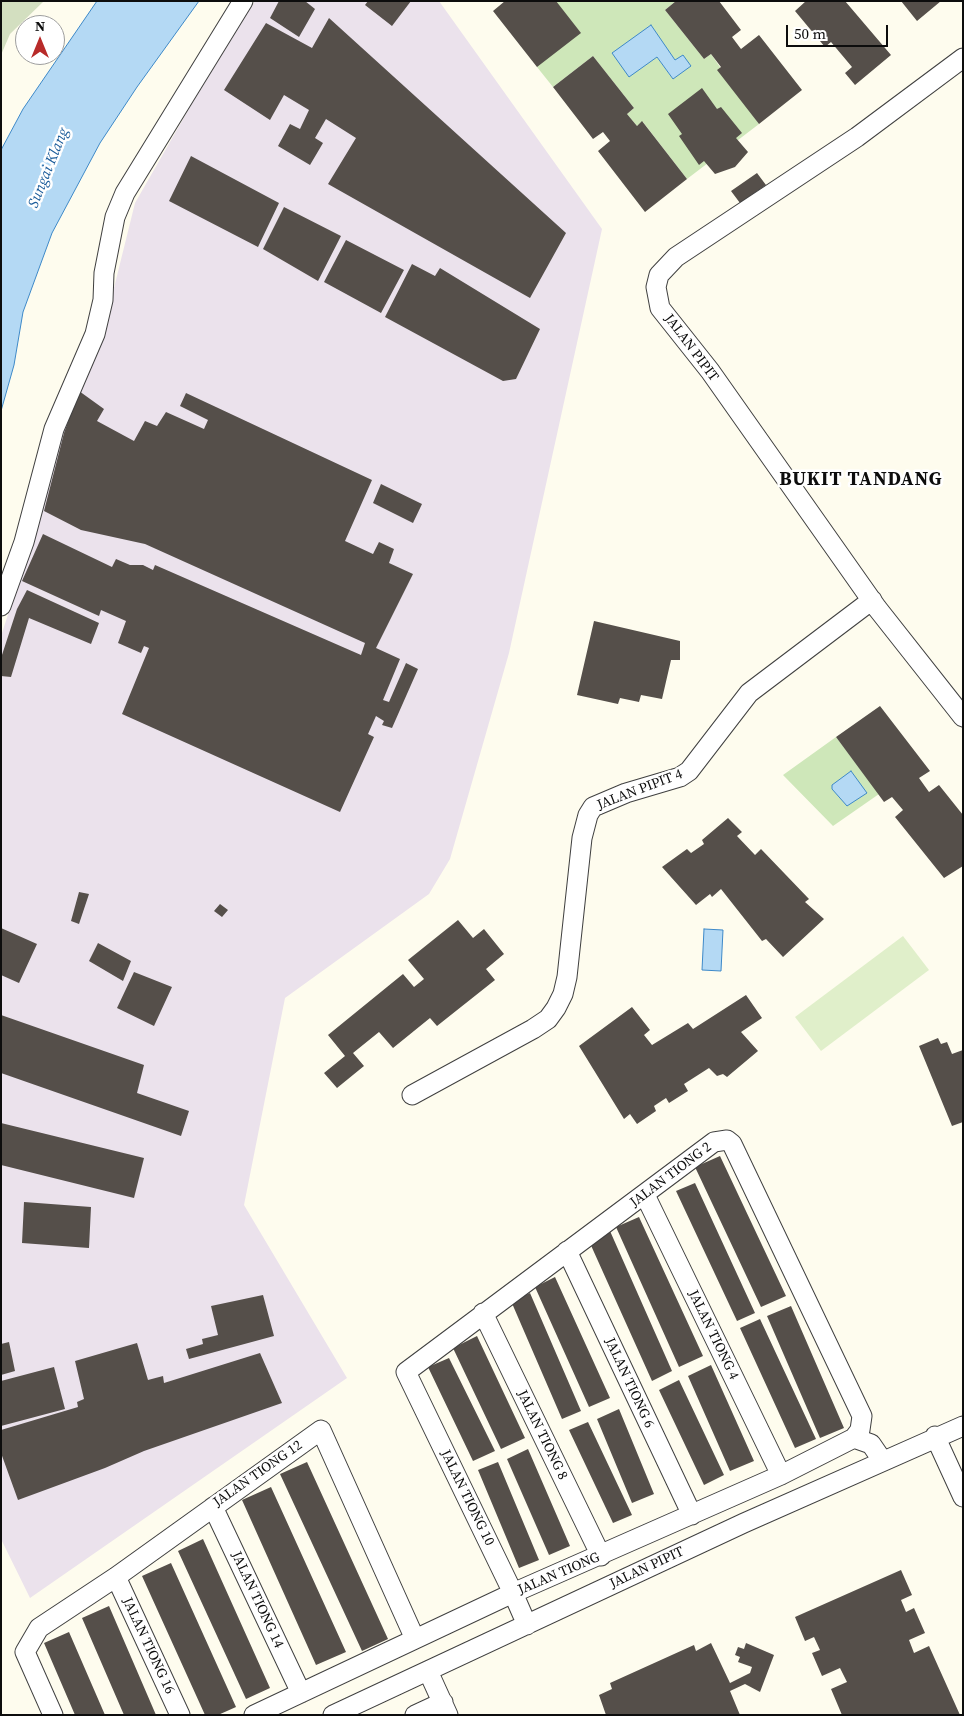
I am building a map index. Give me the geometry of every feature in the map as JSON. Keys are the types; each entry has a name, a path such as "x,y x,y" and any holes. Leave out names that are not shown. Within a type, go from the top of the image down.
{"street":[{"path":"1,606 24,542 54,429 95,334 103,300 109,241 125,192 243,1"},
{"name":"JALAN PIPIT","path":"963,58 857,137 676,257 659,275 656,286 660,308 710,371 872,600 963,717"},
{"name":"JALAN PIPIT 4","path":"412,1095 533,1029 548,1019 556,1008 563,994 567,977 583,832 588,815 593,807 609,799 680,777 689,771 749,693 872,600"},
{"name":"JALAN TIONG 2","path":"406,1372 714,1142 727,1140 732,1144 862,1416 857,1434"},
{"name":"JALAN TIONG 4","path":"644,1195 781,1475"},
{"name":"JALAN TIONG 6","path":"567,1251 692,1515"},
{"name":"JALAN TIONG 8","path":"484,1313 601,1556"},
{"name":"JALAN TIONG 10","path":"406,1372 527,1625"},
{"name":"JALAN PIPIT","path":"333,1715 882,1460 935,1436 963,1426"},
{"name":"JALAN TIONG 12","path":"53,1715 28,1663 25,1652 38,1628 116,1577 321,1430 415,1639"},
{"path":"857,1434 871,1444 882,1460"},
{"name":"JALAN TIONG","path":"254,1715 513,1593 601,1556 781,1475 857,1434"},
{"path":"935,1436 956,1465 963,1497"},
{"name":"JALAN TIONG 14","path":"213,1507 301,1693"},
{"name":"JALAN TIONG 16","path":"116,1577 180,1715"},
{"path":"415,1715 445,1708 428,1670"}],"shaded area":[{"path":"255,1 439,1 602,229 509,653 450,859 429,894 285,998 244,1205 347,1378 30,1598 1,1539 1,636 31,544 59,431 111,300 135,203 190,107"}],"green space":[{"path":"1,1 44,1 30,15 15,15 15,29 10,34 1,55"},
{"path":"556,1 676,1 665,10 704,59 711,54 759,124 687,179 643,122 637,126 627,114 634,108 593,56 553,87 537,67","holes":["657,57 675,61 673,79"]},
{"path":"836,737 879,794 833,826 783,775"},
{"path":"903,936 929,970 821,1051 795,1017"}],"water":[{"name":"Sungai Klang","path":"97,1 199,1 137,87 100,143 52,233 23,312 14,365 1,411 1,150 23,109 53,65 65,65 65,48"},
{"path":"651,25 675,60 683,55 691,66 673,79 657,57 629,77 612,53"},
{"path":"851,771 867,793 847,806 832,789 832,785"},
{"path":"704,929 723,930 721,971 702,970"}],"building":[{"path":"279,1 305,1 315,9 299,37 270,18"},
{"path":"368,1 411,1 392,26 365,5"},
{"path":"505,1 556,1 581,33 537,67 493,11"},
{"path":"676,1 719,1 741,30 732,37 741,49 759,35 802,90 759,124 717,70 721,67 711,54 704,59 665,10"},
{"path":"806,1 845,1 891,55 855,85 845,73 852,67 831,42 825,47 795,11"},
{"path":"901,1 941,1 917,21"},
{"path":"329,18 566,233 530,298 328,184 356,138 326,119 315,138 323,143 310,165 278,146 290,124 300,129 309,110 284,95 270,120 224,90 266,23 312,48"},
{"path":"593,56 634,108 627,114 637,126 642,121 687,179 645,212 598,151 610,141 603,132 593,139 553,87"},
{"path":"702,88 717,109 721,107 742,133 736,138 748,152 735,167 715,174 704,161 699,165 679,136 682,134 668,114"},
{"path":"191,156 279,203 258,247 169,201"},
{"path":"757,173 766,185 740,203 731,191"},
{"path":"284,207 341,236 318,281 263,249"},
{"path":"346,240 404,270 381,313 324,282"},
{"path":"412,264 435,276 440,268 540,329 516,379 503,381 385,317"},
{"path":"79,391 104,409 97,421 134,441 145,421 157,426 166,412 204,429 208,420 180,406 186,393 372,480 345,541 373,554 379,542 394,549 389,563 413,574 376,648 400,659 383,700 389,702 406,663 418,669 392,728 382,725 384,721 376,716 368,734 374,737 340,812 122,714 149,648 144,646 141,653 118,643 126,621 101,610 99,616 22,581 43,534 112,567 116,559 130,565 143,565 153,570 155,565 361,655 365,643 145,544 81,530 44,511 64,433"},
{"path":"381,484 422,504 413,523 373,503"},
{"path":"27,590 99,623 91,644 29,618 11,677 1,676 1,658 17,609"},
{"path":"594,621 680,641 680,660 671,660 662,699 641,695 639,702 620,698 618,704 577,695"},
{"path":"880,706 930,771 919,778 929,792 939,785 963,815 963,866 944,878 895,817 903,810 892,797 884,802 836,737"},
{"path":"728,818 742,832 737,836 755,855 761,849 809,899 805,902 824,919 783,957 766,939 762,941 721,889 712,897 710,894 696,905 662,867 687,849 691,853 704,844 702,840"},
{"path":"79,892 89,894 79,924 71,921"},
{"path":"220,904 228,910 222,917 214,911"},
{"path":"458,920 473,938 484,929 504,954 486,969 495,980 437,1026 430,1018 393,1048 379,1032 353,1053 364,1066 337,1088 324,1073 345,1056 328,1035 403,974 414,987 424,979 408,960"},
{"path":"1,928 37,944 19,983 1,975"},
{"path":"98,943 131,961 123,981 89,961"},
{"path":"134,972 172,987 154,1026 117,1008"},
{"path":"746,995 762,1018 741,1032 758,1051 727,1077 723,1074 717,1076 709,1068 684,1084 688,1091 669,1103 666,1098 654,1106 656,1111 637,1124 630,1114 624,1119 579,1046 632,1007 650,1030 644,1035 652,1045 688,1023 693,1029"},
{"path":"1,1015 144,1065 137,1093 189,1111 181,1136 1,1073"},
{"path":"938,1038 941,1044 947,1042 952,1054 963,1050 963,1122 952,1126 919,1046"},
{"path":"1,1123 144,1158 134,1198 1,1165"},
{"path":"720,1156 786,1296 761,1307 695,1167"},
{"path":"695,1183 755,1313 737,1321 676,1191"},
{"path":"24,1202 91,1207 89,1248 22,1243"},
{"path":"639,1217 703,1356 679,1367 616,1227"},
{"path":"610,1231 672,1371 652,1381 589,1241"},
{"path":"555,1277 610,1398 589,1407 535,1287"},
{"path":"530,1293 581,1411 562,1419 511,1301"},
{"path":"263,1295 274,1336 189,1359 186,1349 203,1344 202,1339 218,1335 211,1306"},
{"path":"791,1306 844,1428 820,1438 767,1316"},
{"path":"760,1319 816,1439 795,1448 740,1328"},
{"path":"477,1336 525,1438 501,1449 453,1348"},
{"path":"9,1342 15,1371 1,1375 1,1344"},
{"path":"137,1343 148,1380 163,1376 164,1383 260,1353 282,1403 144,1451 105,1468 18,1500 1,1453 1,1430 78,1407 77,1402 84,1399 75,1361"},
{"path":"449,1358 495,1451 473,1461 428,1367"},
{"path":"711,1365 754,1461 730,1471 688,1376"},
{"path":"54,1367 65,1409 1,1426 1,1381"},
{"path":"679,1380 724,1475 704,1485 659,1390"},
{"path":"619,1409 654,1494 632,1503 597,1419"},
{"path":"588,1422 632,1515 613,1523 569,1430"},
{"path":"528,1449 570,1546 549,1555 507,1459"},
{"path":"307,1462 388,1639 362,1651 280,1474"},
{"path":"498,1462 539,1560 519,1568 478,1470"},
{"path":"271,1487 346,1652 316,1665 242,1500"},
{"path":"203,1539 270,1688 246,1699 178,1551"},
{"path":"171,1563 236,1707 218,1715 205,1715 142,1576"},
{"path":"901,1570 912,1595 901,1600 906,1612 914,1608 925,1633 909,1640 914,1653 929,1646 960,1715 842,1715 831,1689 847,1682 840,1668 822,1676 812,1653 820,1650 814,1637 805,1641 795,1617"},
{"path":"109,1606 156,1715 124,1715 82,1618"},
{"path":"69,1632 105,1715 75,1715 44,1643"},
{"path":"711,1643 730,1683 750,1673 752,1667 738,1662 740,1657 735,1655 738,1647 744,1649 746,1643 774,1655 760,1692 745,1684 730,1691 740,1715 606,1715 599,1695 612,1689 610,1683 694,1645 696,1651"}],"district":[{"name":"BUKIT TANDANG","path":"861,480"}]}
